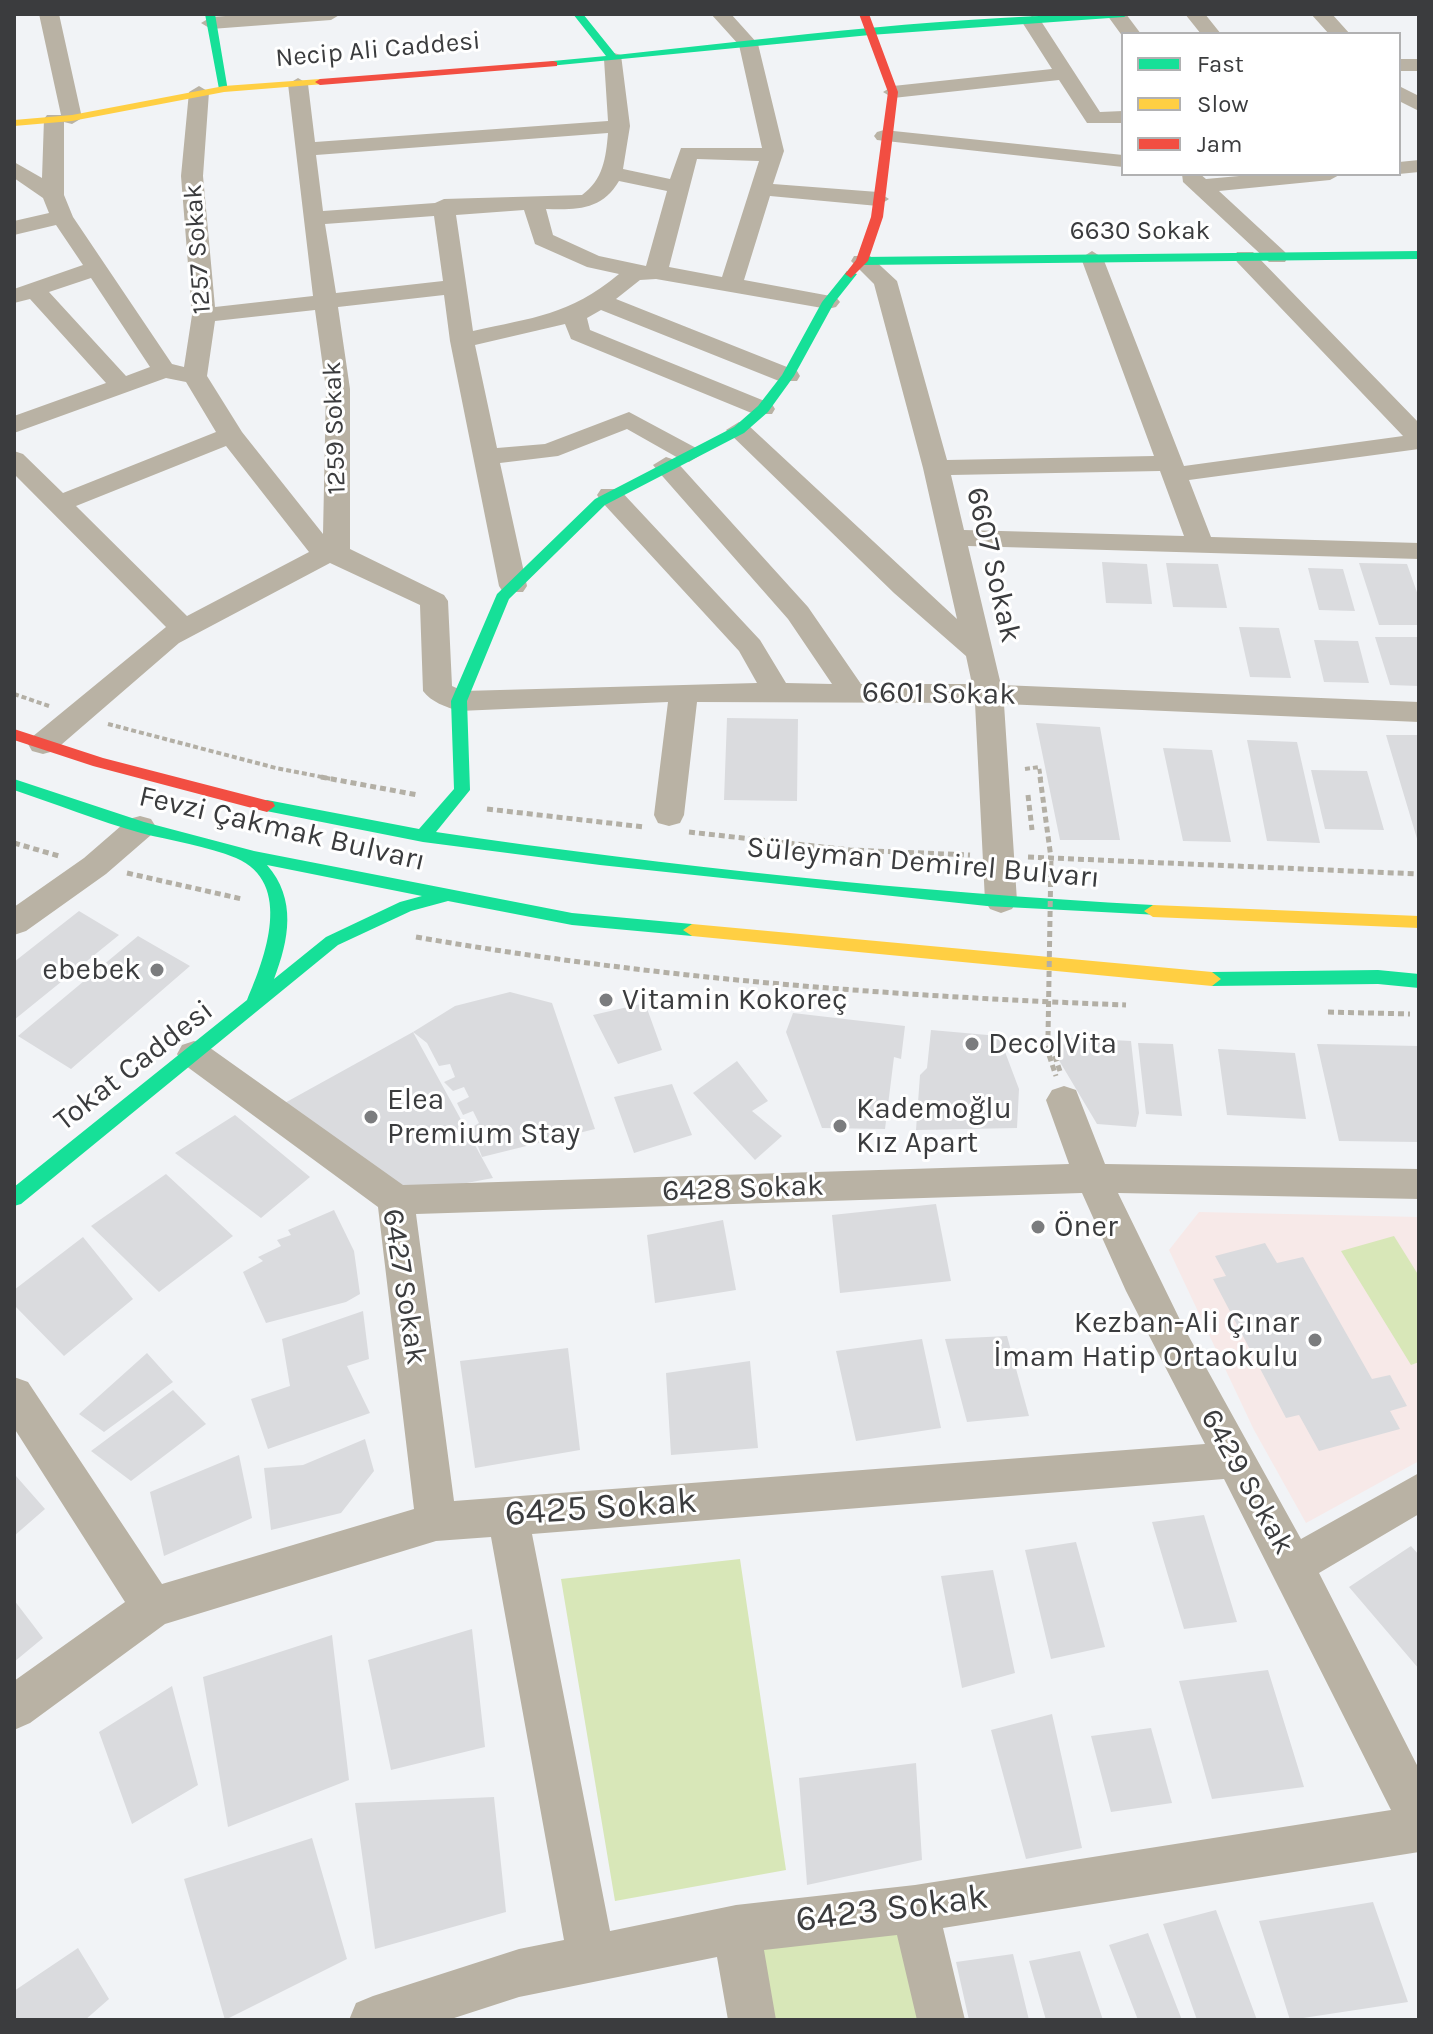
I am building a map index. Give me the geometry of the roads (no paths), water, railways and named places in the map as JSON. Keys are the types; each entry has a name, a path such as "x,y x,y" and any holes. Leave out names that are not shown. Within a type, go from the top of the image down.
{"main road":[{"path":"578,14 614,59"},
{"name":"Necip Ali Caddesi","path":"14,123 63,119 224,89 614,59 748,44 880,22 1032,22 1124,14"},
{"path":"210,18 224,89"},
{"path":"423,836 462,790 459,701 502,597 610,495 739,430 763,409 788,376 828,302 862,261 877,217 884,136 893,92 880,22"},
{"name":"6630 Sokak","path":"862,261 1419,255"},
{"name":"Fevzi Çakmak Bulvarı","path":"14,734 251,803 423,836"},
{"name":"Fevzi Çakmak Bulvarı","path":"14,784 140,827 242,853 448,895"},
{"name":"Süleyman Demirel Bulvarı","path":"423,836 549,855 1001,901 1182,913 1419,922"},
{"path":"242,853 267,875 279,903 278,938 252,1008"},
{"path":"448,895 572,919 1219,980 1378,977 1419,981"},
{"name":"Tokat Caddesi","path":"14,1198 348,932 406,906 448,895"}],"street":[{"path":"49,14 63,119 58,206"},
{"path":"210,18 331,14"},
{"path":"721,14 748,44 772,155 730,287"},
{"path":"1195,14 1209,32"},
{"path":"1321,14 1338,32"},
{"path":"1117,15 1130,32"},
{"path":"1032,22 1094,119 1121,117"},
{"path":"313,218 444,206 590,200 607,186 620,126 614,59"},
{"path":"893,92 1064,74"},
{"name":"1259 Sokak","path":"298,84 313,218 338,389 331,552"},
{"name":"1257 Sokak","path":"195,376 204,315 192,176 199,92"},
{"path":"307,149 620,126"},
{"path":"884,136 1121,161"},
{"path":"462,341 574,315 645,272 688,152 772,155"},
{"path":"14,168 58,206 94,269 164,370"},
{"path":"612,173 678,187"},
{"path":"1194,180 1285,176"},
{"path":"1194,180 1277,257"},
{"path":"761,189 878,199"},
{"path":"533,203 543,239 595,262 828,302"},
{"path":"14,228 58,206"},
{"path":"444,206 452,287 513,586"},
{"path":"1245,257 1419,440"},
{"path":"1092,258 1200,543"},
{"name":"6607 Sokak","path":"862,261 885,281 936,468 989,694 1001,901"},
{"path":"94,269 25,293 120,384"},
{"path":"204,315 452,287"},
{"path":"600,301 788,376"},
{"path":"574,315 579,334 763,409"},
{"path":"14,425 164,370 195,376 231,435 331,552 434,601 438,691 459,701"},
{"path":"487,457 549,451 629,420 677,459 798,613 853,693"},
{"path":"739,430 904,587 977,651"},
{"path":"59,504 231,435"},
{"path":"936,468 1170,469 1419,440"},
{"path":"14,459 183,628"},
{"path":"610,495 750,646 777,692"},
{"path":"953,538 1419,551"},
{"path":"43,744 75,714 183,628 331,552"},
{"path":"663,824 684,692"},
{"name":"6601 Sokak","path":"459,701 684,692 989,694 1419,712"},
{"path":"14,923 95,866 140,827"},
{"name":"6427 Sokak","path":"194,1054 396,1200 436,1522"},
{"name":"6429 Sokak","path":"1064,1100 1090,1178 1232,1460 1293,1566 1419,1817"},
{"name":"6428 Sokak","path":"396,1200 1090,1178 1419,1184"},
{"path":"14,1394 153,1607"},
{"name":"6425 Sokak","path":"14,1708 153,1607 436,1522 1232,1460"},
{"path":"1293,1566 1419,1492"},
{"path":"508,1515 591,1958"},
{"name":"6423 Sokak","path":"373,2020 519,1973 736,1929 915,1909 1419,1829"},
{"path":"915,1909 941,2020"},
{"path":"736,1929 752,2020"}],"place":[{"name":"ebebek","path":"157,970"},
{"name":"Vitamin Kokoreç","path":"606,1000"},
{"name":"Deco|Vita","path":"972,1044"},
{"name":"Elea Premium Stay","path":"371,1117"},
{"name":"Kademoğlu Kız Apart","path":"840,1126"},
{"name":"Öner","path":"1038,1227"},
{"name":"Kezban-Ali Çınar İmam Hatip Ortaokulu","path":"1315,1340"}]}
